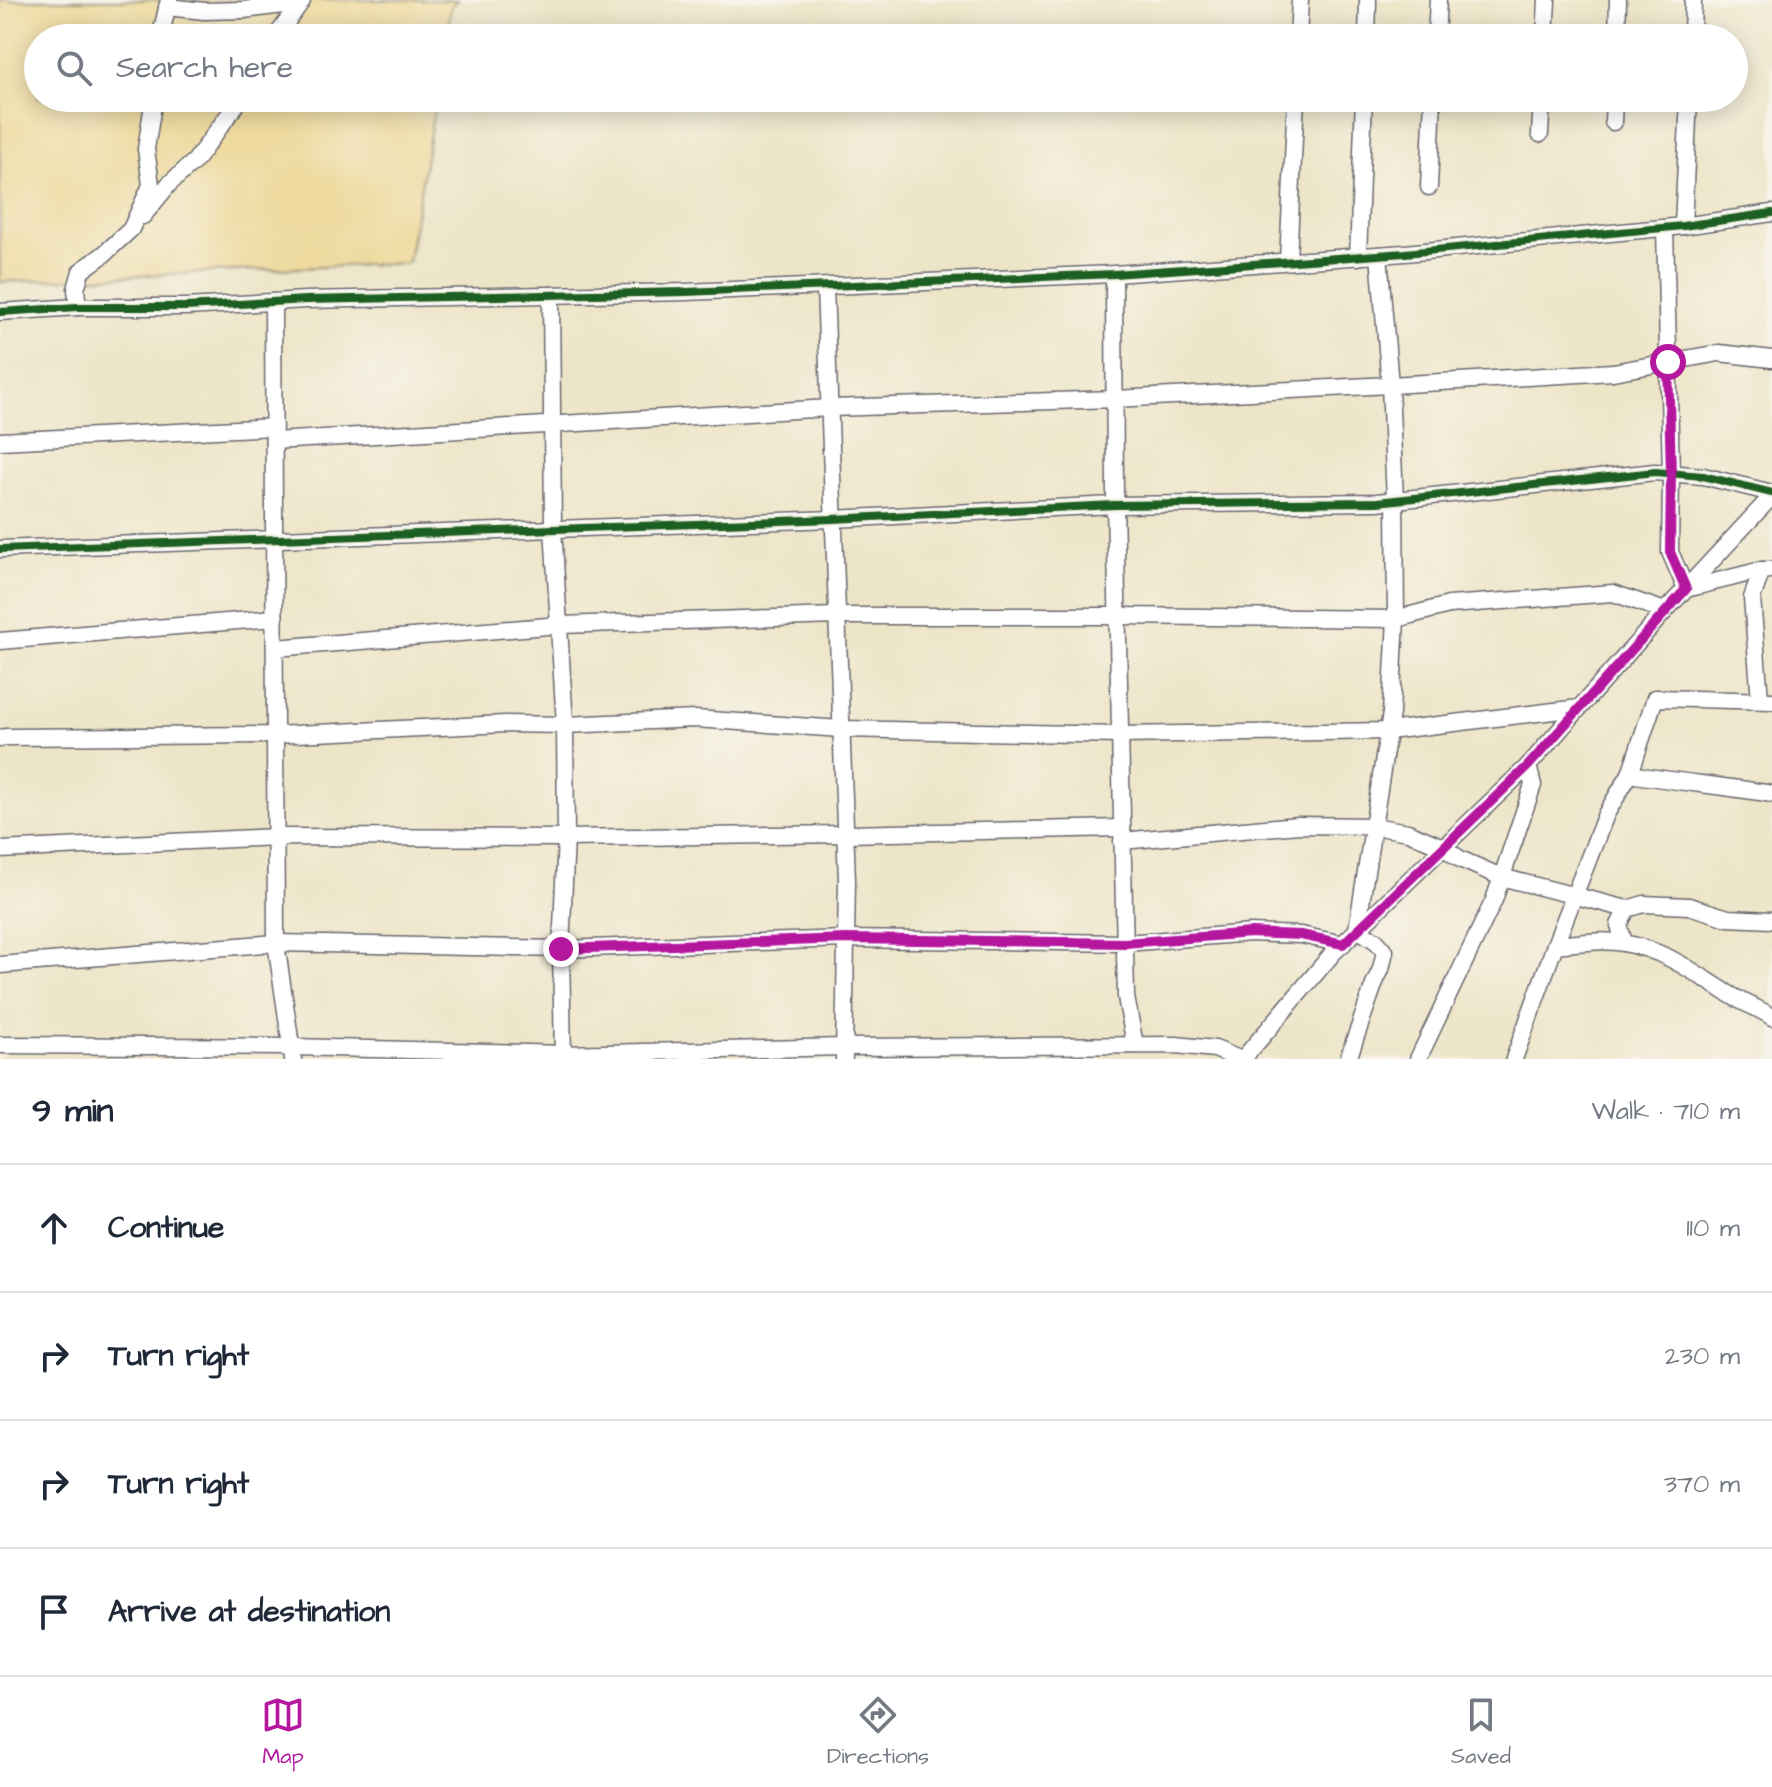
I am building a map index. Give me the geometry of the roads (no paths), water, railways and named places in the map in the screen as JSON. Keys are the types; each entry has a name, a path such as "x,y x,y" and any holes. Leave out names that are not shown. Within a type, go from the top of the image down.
{"street":[{"path":"1299,24 1300,0"},
{"path":"1367,24 1368,0"},
{"path":"1437,24 1438,0"},
{"path":"1546,24 1547,0"},
{"path":"1617,24 1618,0"},
{"path":"1692,24 1693,0"},
{"path":"163,24 168,3 204,11 230,11 302,2"},
{"path":"286,24 302,2"},
{"path":"131,229 151,185 146,149 152,112"},
{"path":"78,307 76,289 81,271 131,229 169,184 195,161 231,112"},
{"path":"1288,261 1295,112"},
{"path":"1358,257 1363,112"},
{"path":"1429,187 1432,112"},
{"path":"1540,134 1541,112"},
{"path":"1613,112 1613,122"},
{"path":"1683,226 1688,112"},
{"path":"0,312 78,307 186,307 825,287 1114,274 1358,257 1665,228 1772,213"},
{"path":"1665,228 1670,552 1686,589"},
{"path":"1357,929 1391,713 1396,619 1390,385 1379,255"},
{"path":"1114,274 1115,505 1126,997 1135,1045"},
{"path":"825,287 846,834 844,1053"},
{"path":"551,295 553,528 565,725 566,838 561,949 563,1056"},
{"path":"273,302 276,943 292,1053"},
{"path":"0,441 552,425 830,408 1115,399 1613,372 1719,353 1772,359"},
{"path":"0,549 833,519 1115,505 1377,502 1655,472 1703,476 1772,495 1528,766 1357,929 1241,1059 1215,1049 1176,1045 563,1056 292,1053 0,1044 4,1059"},
{"path":"1686,589 1767,570"},
{"path":"1514,1059 1606,814 1630,774 1655,698 1766,701 1752,598 1767,570"},
{"path":"275,648 560,625 837,616 1396,619 1449,605 1613,593 1665,611"},
{"path":"0,641 275,618"},
{"path":"0,739 275,735 695,719 842,729 1119,735 1388,731 1579,708"},
{"path":"1418,1059 1494,900 1533,785 1528,766"},
{"path":"1630,774 1772,794"},
{"path":"0,850 276,837 1122,835 1298,825 1373,826 1408,832 1501,877 1627,909 1644,904 1689,906 1728,918 1772,920"},
{"path":"1624,943 1619,925 1627,909"},
{"path":"1348,1059 1385,951 1357,929"},
{"path":"0,965 276,943 561,949 846,939 1125,943 1251,933 1301,935 1343,944"},
{"path":"1555,945 1600,941 1624,943 1663,954 1772,1017"}]}
